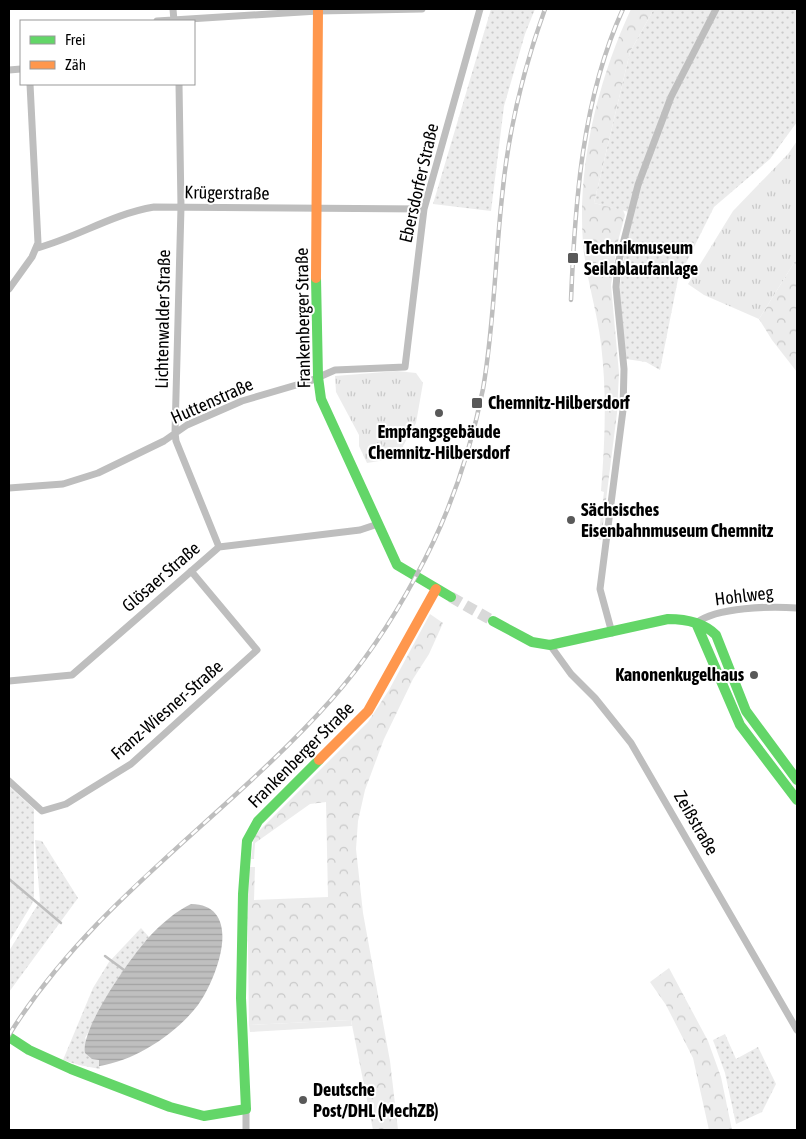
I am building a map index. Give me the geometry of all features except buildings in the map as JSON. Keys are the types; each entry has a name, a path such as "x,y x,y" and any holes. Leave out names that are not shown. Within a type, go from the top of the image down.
{"main road":[{"name":"Frankenberger Straße","path":"318,10 318,376 324,405 399,568 451,597"},
{"name":"Frankenberger Straße","path":"246,1109 241,998 243,894 247,840 258,821 368,711 436,589"},
{"path":"493,621 532,642 550,645 612,633 668,619 684,619 708,627 716,635 746,710 797,780"},
{"path":"696,623 740,725 797,800"},
{"path":"9,1036 29,1050 71,1069 170,1107 204,1116 246,1109"}],"street":[{"path":"172,9 174,20 318,10 422,9"},
{"name":"Ebersdorfer Straße","path":"405,367 424,209 480,9"},
{"path":"612,633 600,589 623,410 624,369 616,287 618,264 638,185 671,97 716,9"},
{"path":"9,289 25,269 37,248 30,85"},
{"name":"Lichtenwalder Straße","path":"179,85 181,207 175,433 176,441 219,547"},
{"name":"Krügerstraße","path":"37,248 60,241 125,213 154,208 424,209"},
{"name":"Huttenstraße","path":"9,488 63,484 91,476 120,464 187,425 242,401 335,370 405,367"},
{"name":"Glösaer Straße","path":"9,681 72,675 219,547 360,530 378,524"},
{"name":"Franz-Wiesner-Straße","path":"9,781 42,811 66,804 131,764 256,650 191,571"},
{"name":"Hohlweg","path":"696,623 711,614 776,606 797,608"},
{"name":"Zeißstraße","path":"550,645 571,674 595,698 631,743 797,1030"},
{"name":"Frankenberger Straße","path":"246,1109 246,1130"}],"green space":[{"path":"491,9 535,9 525,34 504,106 491,211 433,204"},
{"path":"631,9 654,9 630,52 594,203 623,210 625,215 617,245 611,285 619,373 617,413 601,540 598,539 604,492 601,491 605,400 599,331 583,244 583,184 592,124 600,94 619,36"},
{"path":"654,9 797,9 797,122 770,159 714,207 678,279 660,370 646,362 626,359 619,292 633,213 594,203 630,52"},
{"path":"797,141 797,258 759,319 704,295 688,284 733,211 788,154"},
{"path":"797,258 797,372 772,340 759,319"},
{"path":"397,371 416,373 423,383 416,423 403,446 403,457 367,463 359,446 359,435 336,392 335,376"},
{"path":"430,614 443,623 429,654 413,679 384,739 365,790 358,821 356,849 363,913 390,1061 398,1130 373,1130 351,1020 249,1025 247,872 250,867 255,867 254,900 328,897 326,802 310,804 255,843 254,859 251,859 254,836 368,722 389,690"},
{"path":"9,786 34,809 34,896 32,904 9,942"},
{"path":"35,840 42,841 78,898 9,992 9,951 40,901"},
{"path":"141,928 149,937 124,970 85,1038 99,1060 100,1069 63,1060 93,988 109,962"},
{"path":"669,968 708,1041 721,1077 732,1130 709,1130 693,1058 666,1005 650,982"},
{"path":"351,1020 352,1026 250,1032 249,1025"},
{"path":"725,1034 736,1059 758,1047 776,1084 762,1112 736,1124 725,1073 713,1040"}],"shaded area":[{"path":"191,904 208,908 218,917 222,930 222,945 218,962 213,978 205,993 189,1016 166,1036 127,1058 99,1066 99,1060 92,1059 85,1053 90,1028 98,1011 131,960 149,937 168,919"}],"waterway":[{"path":"9,879 61,923"},
{"path":"105,956 124,970"}],"tunnel":[{"path":"451,597 493,621"}],"railway":[{"path":"9,1035 42,987 120,901 248,783 331,700 377,641 407,593 428,554 457,485 478,413 490,341 508,149 523,78 545,9"},
{"path":"571,300 575,226 583,152 598,79 609,43 623,9"}],"traffic: fast":[{"path":"316,278 318,377 321,399 397,565 451,597"},
{"path":"493,621 532,642 550,645 668,619 688,621 706,627 716,635 746,711 797,780"},
{"path":"696,623 740,725 797,800"},
{"path":"9,1037 29,1050 71,1069 170,1107 204,1116 246,1109 241,998 243,894 247,841 258,821 319,760"}],"traffic: slow":[{"path":"316,278 318,9"},
{"path":"319,760 368,711 436,589"}],"place":[{"name":"Technikmuseum Seilablaufanlage","path":"573,258"},
{"name":"Chemnitz-Hilbersdorf","path":"477,403"},
{"name":"Empfangsgebäude Chemnitz-Hilbersdorf","path":"439,413"},
{"name":"Sächsisches Eisenbahnmuseum Chemnitz","path":"571,520"},
{"name":"Kanonenkugelhaus","path":"754,675"},
{"name":"Deutsche Post/DHL (MechZB)","path":"303,1100"}]}
